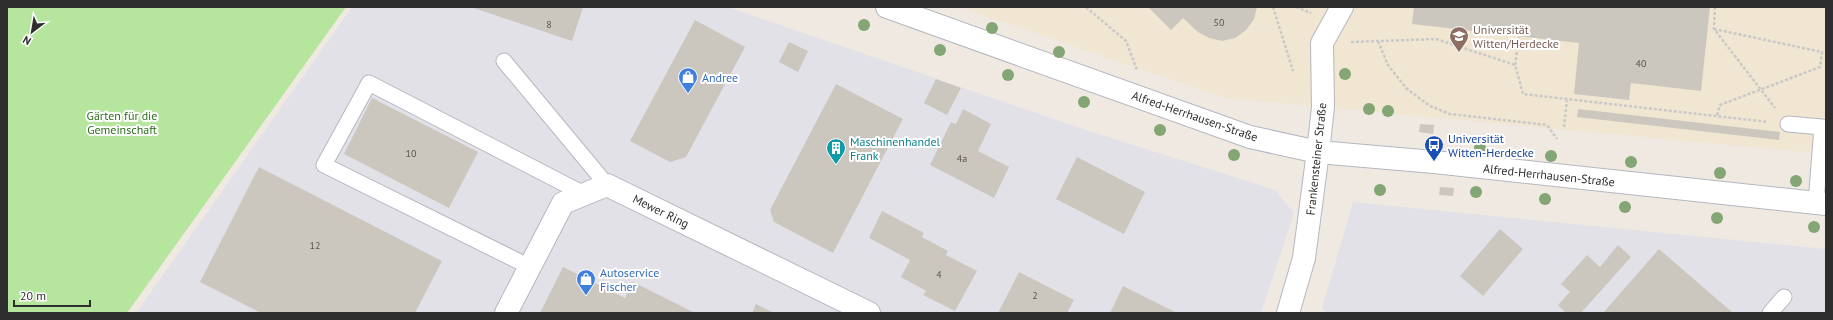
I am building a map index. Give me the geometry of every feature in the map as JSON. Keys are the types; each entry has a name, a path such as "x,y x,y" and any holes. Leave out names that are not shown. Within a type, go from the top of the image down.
{"street":[{"name":"Alfred-Herrhausen-Straße","path":"887,7 1250,137 1318,152 1434,162 1821,203"},
{"path":"1322,43 1342,7"},
{"name":"Frankensteiner Straße","path":"1288,313 1304,258 1324,107 1322,43"},
{"path":"506,313 563,203 606,185"},
{"name":"Mewer Ring","path":"606,185 869,313"}],"lane":[{"path":"504,61 606,185"},
{"path":"530,267 324,165 369,83 584,194"},
{"path":"1788,124 1822,127 1821,203"},
{"path":"1770,313 1784,297"}],"path":[{"path":"1086,7 1126,41 1148,100"},
{"path":"1273,7 1294,71"},
{"path":"1715,7 1714,29 1788,124"},
{"path":"1714,29 1822,52 1820,67 1720,105 1717,116"},
{"path":"1519,36 1515,65 1523,94 1788,124"},
{"path":"1322,43 1436,39 1515,65"},
{"path":"1378,41 1388,65 1406,88 1430,106 1450,114 1547,125 1557,140"},
{"path":"1564,126 1567,100"}],"shaded area":[{"path":"352,7 728,7 1080,128 1275,190 1294,213 1261,313 136,313"},
{"name":"Universität Witten/Herdecke","path":"959,7 1826,7 1826,154 1226,98"},
{"path":"1353,202 1826,249 1826,313 1327,313 1322,308"}],"green space":[{"name":"Gärten für die Gemeinschaft","path":"7,7 346,7 127,313 7,313"}],"building":[{"path":"471,7 583,7 572,41"},
{"path":"1148,7 1257,7 1254,19 1246,30 1235,38 1222,41 1209,38 1198,32 1183,18 1171,30"},
{"path":"1414,7 1710,7 1701,91 1631,83 1629,100 1574,94 1579,43 1412,24"},
{"name":"Andree","path":"695,20 745,47 686,157 670,162 630,141"},
{"path":"789,42 808,51 798,72 779,62"},
{"path":"936,79 961,88 947,115 924,103"},
{"name":"Maschinenhandel Frank","path":"836,84 903,119 833,253 774,222 770,210"},
{"path":"372,98 478,152 449,208 344,154"},
{"path":"963,109 991,124 978,151 1009,167 994,198 930,165 951,122 956,124"},
{"path":"1578,109 1780,132 1779,140 1577,117"},
{"path":"1420,124 1434,125 1433,134 1419,132"},
{"path":"1077,157 1145,192 1124,234 1056,199"},
{"path":"259,167 442,261 415,313 261,313 200,282"},
{"path":"1440,187 1454,188 1453,196 1439,195"},
{"path":"882,211 924,233 922,237 948,251 946,255 977,271 955,311 923,295 926,291 901,277 910,260 869,238"},
{"path":"1500,229 1523,249 1483,296 1460,276"},
{"path":"1618,245 1631,257 1581,313 1566,313 1558,305 1570,292 1561,284 1587,255 1600,267"},
{"path":"1659,249 1733,313 1603,313"},
{"path":"563,267 625,298 633,282 695,313 540,313"},
{"path":"1019,272 1074,300 1067,313 998,313"},
{"path":"1123,286 1177,313 1110,313"},
{"path":"756,304 774,313 752,313"}],"place":[{"name":"Universität Witten/Herdecke","path":"1459,53"},
{"name":"Andree","path":"688,94"},
{"name":"Universität Witten-Herdecke","path":"1434,162"},
{"name":"Maschinenhandel Frank","path":"836,165"},
{"name":"Autoservice Fischer","path":"586,296"}]}
